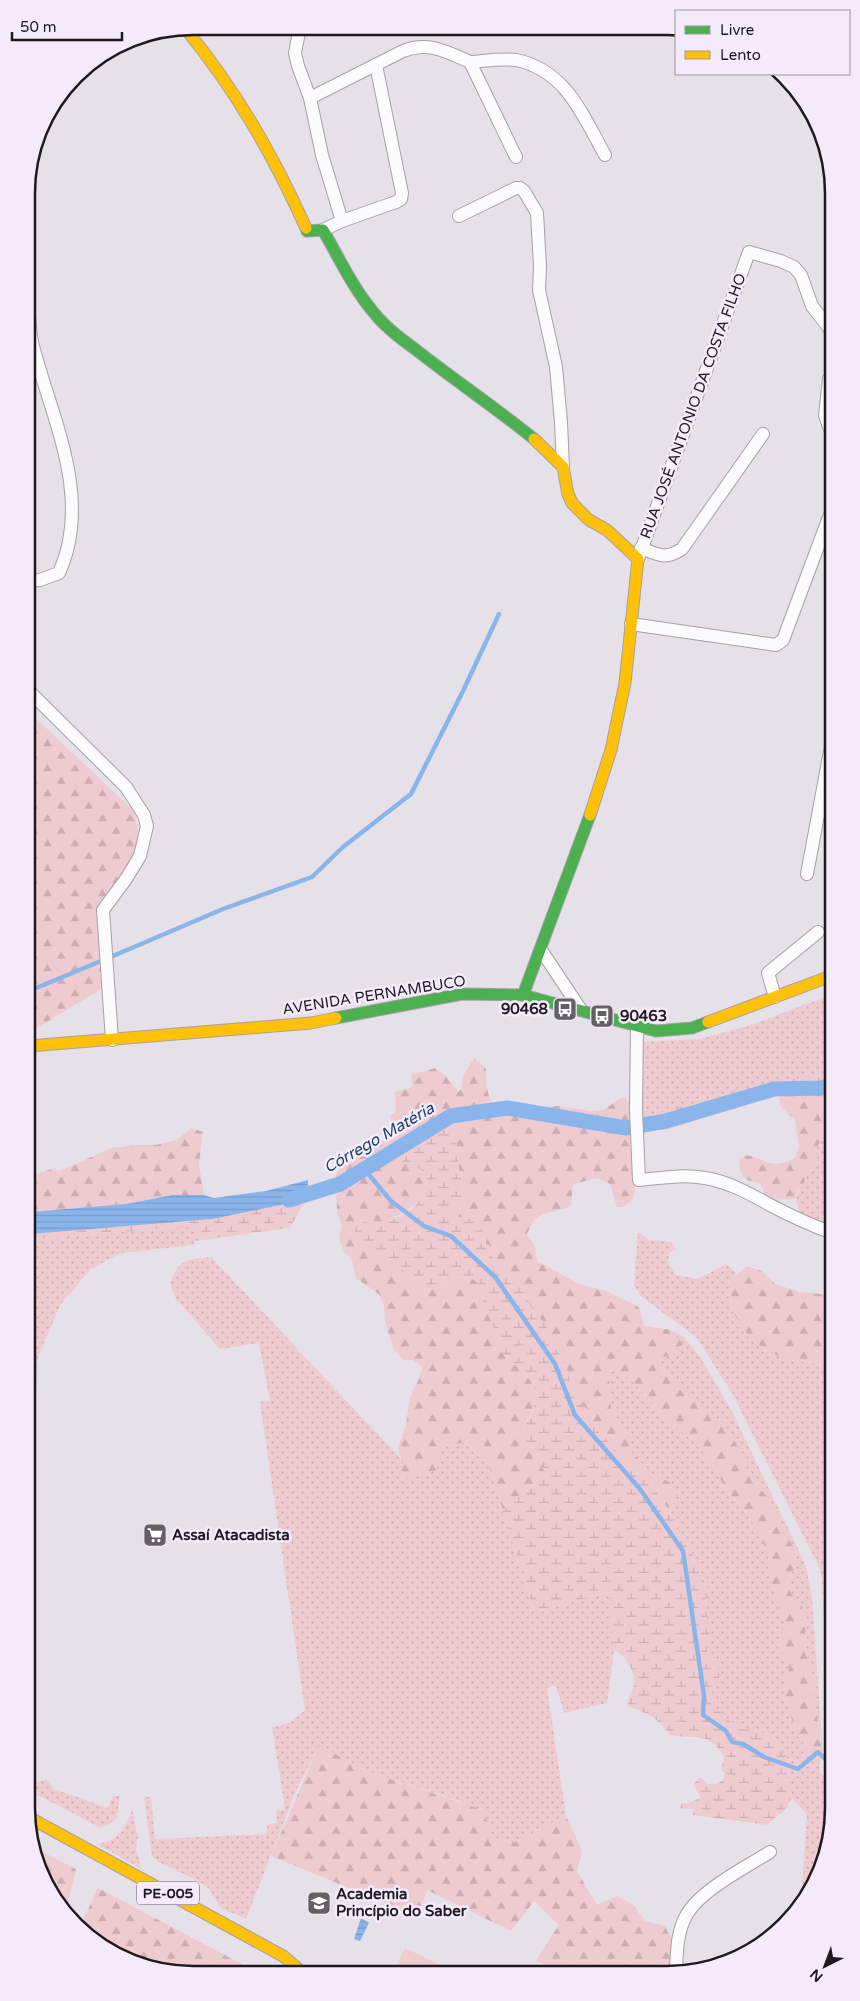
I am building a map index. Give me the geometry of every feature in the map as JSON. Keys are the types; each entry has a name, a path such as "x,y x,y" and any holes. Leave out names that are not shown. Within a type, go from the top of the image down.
{"street":[{"path":"191,35 213,62 249,115 281,172 307,231 323,230 401,199 402,193 376,66"},
{"path":"298,35 295,53 298,66 310,98 322,154 342,221"},
{"path":"310,98 415,46 432,47 470,62 515,60 538,67 558,80 573,99 605,155"},
{"path":"470,62 516,157"},
{"path":"459,216 516,188 524,191 536,213 540,266 539,290 556,367 563,467 568,494 572,503 588,520 607,530 640,554 671,556 682,550 763,434"},
{"path":"323,230 360,294 375,315 433,364 501,412 540,444 563,467"},
{"name":"RUA JOSÉ ANTONIO DA COSTA FILHO","path":"640,554 749,252 781,261 794,267 801,275 812,306 825,323"},
{"path":"35,355 62,442 72,492 73,512 69,545 59,573 35,580"},
{"path":"631,624 776,645 783,640 825,535"},
{"path":"524,995 600,788 611,750 625,682 640,554"},
{"path":"35,697 126,787 144,815 146,833 140,856 103,910 112,1040"},
{"path":"807,874 825,778"},
{"path":"775,997 768,973 818,932"},
{"path":"541,950 581,1010"},
{"name":"AVENIDA PERNAMBUCO","path":"35,1046 310,1023 462,994 524,995 656,1031 692,1028 825,978"},
{"path":"637,1027 636,1110 639,1180 677,1176 703,1177 719,1181 745,1191 825,1230"},
{"name":"PE-005","path":"36,1821 283,1956 295,1966"},
{"path":"676,1966 679,1933 686,1916 694,1904 708,1892 770,1852"}],"green space":[{"path":"35,718 134,811 142,850 105,897 99,953 101,989 35,1029"},
{"path":"825,997 825,1075 640,1118 643,1042 700,1039 751,1025"},
{"path":"474,1058 486,1068 486,1083 494,1106 512,1105 528,1108 558,1106 591,1111 603,1110 623,1097 631,1103 636,1181 633,1199 624,1207 617,1207 610,1184 598,1178 573,1184 571,1204 567,1208 543,1214 533,1221 527,1234 535,1246 537,1261 579,1284 606,1291 639,1307 644,1326 671,1330 683,1344 674,1355 658,1358 665,1374 687,1396 723,1423 737,1445 750,1478 766,1495 796,1552 798,1563 788,1579 790,1592 802,1606 806,1624 804,1645 815,1683 814,1695 823,1755 820,1762 796,1734 784,1691 789,1668 780,1648 784,1622 768,1569 768,1555 759,1531 725,1489 717,1471 698,1445 669,1421 630,1379 614,1370 609,1372 611,1409 626,1432 632,1453 654,1476 670,1482 677,1495 674,1502 667,1508 660,1496 591,1421 586,1409 574,1396 565,1363 551,1341 546,1324 534,1313 523,1291 524,1281 507,1272 493,1259 492,1247 486,1244 484,1234 477,1223 466,1218 443,1213 466,1198 458,1165 457,1146 450,1131 404,1162 421,1170 428,1181 424,1191 414,1205 379,1227 372,1225 358,1239 370,1246 388,1264 411,1274 416,1287 437,1289 445,1287 453,1278 471,1277 480,1285 486,1307 498,1335 535,1388 536,1401 523,1432 525,1442 538,1455 544,1471 536,1482 503,1511 488,1463 465,1442 439,1449 437,1470 400,1480 403,1461 398,1448 404,1434 410,1398 422,1367 413,1360 403,1360 394,1350 385,1323 384,1305 380,1295 356,1278 351,1257 344,1252 339,1237 342,1226 337,1212 336,1174 344,1163 389,1137 393,1130 390,1115 396,1112 395,1092 413,1087 411,1075 435,1068 444,1074 458,1092 461,1089 463,1076"},
{"path":"825,1075 825,1089 812,1092 787,1091 665,1130 641,1130 640,1118 783,1080"},
{"path":"825,1089 825,1129 823,1138 816,1148 819,1155 803,1174 805,1182 797,1191 795,1199 767,1198 760,1183 746,1180 740,1170 739,1159 746,1155 769,1163 780,1164 795,1158 799,1147 795,1120 780,1106 779,1095 787,1091 812,1092"},
{"path":"446,1120 457,1146 458,1165 466,1198 444,1213 466,1218 477,1223 484,1234 486,1244 492,1247 493,1259 507,1272 524,1281 523,1291 534,1313 546,1324 551,1341 565,1363 574,1396 586,1409 591,1421 613,1447 660,1496 690,1549 709,1592 706,1597 707,1621 710,1633 707,1653 718,1667 720,1684 712,1691 713,1705 740,1728 761,1731 772,1738 789,1760 788,1779 792,1787 792,1798 785,1810 767,1825 693,1815 694,1809 680,1808 682,1803 687,1804 700,1798 694,1783 701,1777 707,1784 715,1784 722,1781 725,1774 721,1770 724,1756 718,1748 706,1739 670,1735 652,1717 628,1706 628,1698 634,1678 622,1655 614,1650 609,1592 534,1612 503,1511 536,1482 544,1471 538,1455 525,1442 523,1428 533,1411 537,1393 531,1380 500,1351 492,1321 485,1310 480,1285 471,1277 453,1278 445,1287 436,1289 416,1287 411,1274 388,1264 370,1246 358,1239 355,1232 356,1219 379,1227 381,1222 403,1216 417,1203 428,1181 421,1170 404,1162 395,1151"},
{"path":"192,1128 203,1132 199,1164 204,1195 172,1195 126,1204 35,1212 35,1174 52,1169 59,1171 112,1148 156,1145 176,1140"},
{"path":"825,1129 825,1225 801,1215 796,1197 805,1182 802,1174 810,1167 816,1148 823,1138"},
{"path":"305,1200 290,1228 195,1241 193,1226 35,1240 35,1234 212,1219"},
{"path":"194,1226 194,1245 121,1253 91,1269 60,1305 38,1357 35,1414 35,1240"},
{"path":"638,1232 649,1240 671,1242 677,1249 669,1253 668,1263 675,1275 698,1279 726,1264 737,1274 729,1281 731,1292 730,1308 788,1361 825,1364 825,1648 822,1579 819,1567 731,1391 696,1337 642,1297 634,1286"},
{"path":"211,1257 403,1461 401,1480 439,1449 465,1442 488,1463 534,1612 609,1592 614,1650 607,1703 564,1713 556,1685 547,1688 566,1816 513,1843 493,1837 465,1803 364,1770 319,1745 295,1793 246,1919 221,1908 209,1889 200,1882 159,1862 152,1856 144,1797 151,1797 155,1839 267,1834 267,1825 277,1823 276,1811 285,1809 272,1727 290,1723 305,1710 260,1402 270,1401 259,1343 220,1349 176,1299 170,1283 177,1269 185,1262"},
{"path":"747,1266 762,1271 775,1284 800,1292 825,1294 825,1364 788,1361 753,1342 730,1308 731,1292 729,1281"},
{"path":"671,1330 684,1337 700,1357 729,1406 803,1559 812,1598 823,1755 814,1695 815,1683 804,1645 806,1624 802,1606 790,1592 788,1579 798,1563 796,1552 766,1495 750,1478 737,1445 723,1423 687,1396 665,1374 658,1357 674,1355 683,1344"},
{"path":"614,1370 630,1379 669,1421 698,1445 717,1471 725,1489 759,1531 768,1555 768,1569 784,1622 780,1648 789,1668 784,1691 796,1734 820,1762 820,1773 825,1776 825,1818 820,1849 802,1890 807,1814 792,1798 792,1787 788,1779 789,1760 761,1731 740,1728 713,1705 712,1691 718,1667 707,1653 710,1633 707,1621 706,1597 709,1591 690,1549 667,1508 674,1502 670,1483 654,1476 632,1453 626,1432 611,1409 609,1372"},
{"path":"319,1745 364,1770 483,1810 493,1837 513,1843 566,1816 582,1851 577,1871 597,1905 617,1896 633,1905 645,1921 665,1926 673,1942 675,1966 547,1966 536,1960 559,1925 534,1901 511,1931 427,1890 417,1916 271,1856"},
{"path":"47,1780 54,1789 108,1808 113,1796 120,1796 117,1818 108,1825 99,1827 35,1795 35,1782"},
{"path":"132,1809 138,1838 136,1850 142,1869 97,1844 104,1843 120,1833"},
{"path":"41,1851 76,1869 68,1903 56,1887"},
{"path":"98,1888 246,1966 183,1966 142,1958 114,1945 84,1922"},
{"path":"405,1948 443,1966 396,1966"}],"water":[{"path":"308,1180 308,1194 305,1200 212,1219 35,1234 35,1212 126,1204 172,1195 204,1195 214,1198 266,1191"},
{"path":"361,1918 369,1923 360,1941 354,1939"}],"waterway":[{"path":"113,956 223,909 312,877 343,847 411,794 499,614"},
{"path":"35,988 101,961"},
{"name":"Córrego Matéria","path":"289,1200 340,1184 451,1116 507,1108 626,1128 666,1121 774,1089 825,1087"},
{"path":"365,1170 391,1201 424,1226 451,1236 496,1278 555,1364 575,1415 640,1489 683,1551 704,1696 703,1715 726,1731 732,1742 743,1744 764,1757 798,1769 818,1752 825,1759"}],"traffic: fast":[{"path":"306,228 307,231 323,230 360,295 389,329 534,439"},
{"path":"523,995 590,815"},
{"path":"336,1018 462,994 523,995 656,1031 692,1028 708,1022"}],"traffic: slow":[{"path":"191,35 221,76 252,124 280,174 306,228"},
{"path":"534,439 563,467 568,494 572,503 589,520 607,530 638,559 625,683 611,750 590,815"},
{"path":"708,1022 825,978"},
{"path":"35,1046 311,1023 336,1018"},
{"path":"36,1821 283,1956 295,1966"}],"place":[{"name":"90468","path":"565,1009"},
{"name":"90463","path":"602,1016"},
{"name":"Assaí Atacadista","path":"155,1535"},
{"name":"Academia Princípio do Saber","path":"319,1903"}]}
